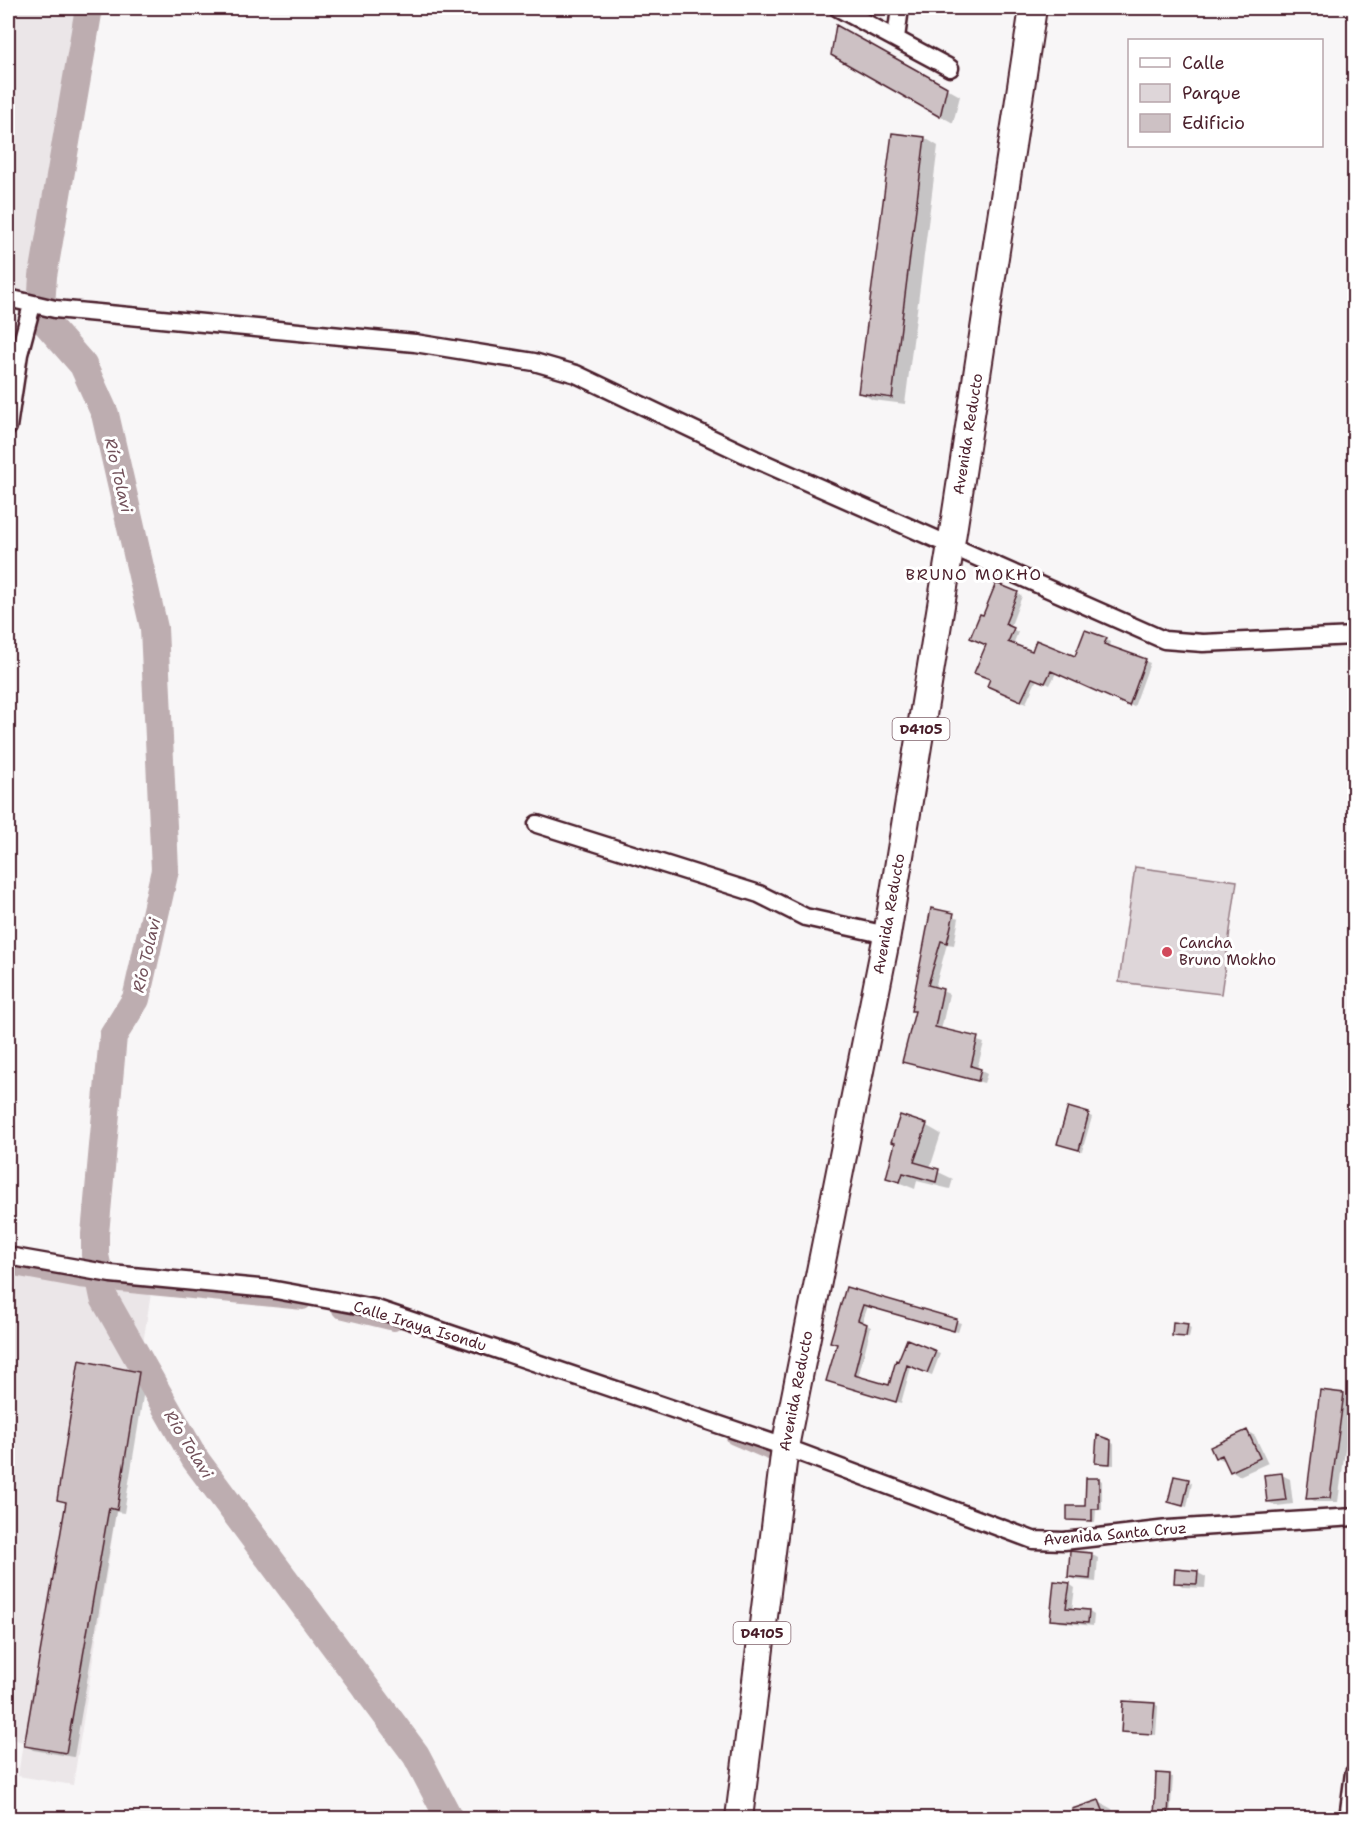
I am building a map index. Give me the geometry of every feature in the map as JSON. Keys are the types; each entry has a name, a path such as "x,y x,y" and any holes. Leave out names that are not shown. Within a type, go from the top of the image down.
{"main road":[{"name":"Avenida Reducto","path":"739,1818 785,1447 887,936 951,546 1033,8"}],"street":[{"path":"838,8 950,68"},
{"path":"896,38 900,8"},
{"path":"8,298 55,309 415,343 534,362 576,374 755,459 1164,640 1203,642 1354,636"},
{"path":"8,427 19,354 33,305"},
{"path":"537,824 759,894 805,917 887,936"},
{"name":"Calle Iraya Isondu","path":"8,1256 111,1274 270,1289 374,1308 785,1447"},
{"name":"Avenida Santa Cruz","path":"785,1447 1033,1540 1064,1541 1168,1529 1354,1517"},
{"path":"1348,1818 1354,1773"}],"shaded area":[{"path":"8,8 75,8 32,299 8,291"},
{"path":"8,1273 76,1285 151,1293 73,1785 18,1776 23,1742 8,1738"}],"green space":[{"path":"1135,867 1237,881 1221,994 1119,982"}],"building":[{"path":"836,25 947,87 940,117 831,55"},
{"path":"892,133 925,137 892,398 858,393"},
{"path":"996,583 1018,592 1005,624 1014,628 1008,642 1032,651 1036,640 1075,656 1085,630 1107,638 1104,644 1146,659 1129,706 1051,671 1045,683 1032,678 1021,701 987,686 990,679 974,673 986,645 970,638 980,614 983,615"},
{"path":"931,908 954,913 947,943 941,941 928,985 943,989 935,1027 978,1037 971,1066 981,1069 978,1081 902,1062 915,1011 911,1011"},
{"path":"1068,1107 1089,1113 1079,1150 1057,1144"},
{"path":"900,1115 927,1124 914,1162 939,1169 936,1182 903,1173 900,1182 886,1178 895,1143 891,1142"},
{"path":"846,1287 957,1319 954,1331 863,1305 858,1320 867,1324 854,1375 889,1385 896,1360 898,1361 907,1339 936,1351 927,1373 907,1365 896,1402 826,1381 837,1344 830,1342"},
{"path":"1173,1322 1188,1324 1186,1337 1172,1336"},
{"path":"79,1360 139,1372 117,1510 109,1508 66,1753 24,1746 66,1502 57,1500"},
{"path":"1320,1390 1344,1393 1330,1498 1306,1499"},
{"path":"1247,1430 1260,1458 1230,1472 1222,1455 1215,1458 1210,1447"},
{"path":"1097,1435 1111,1440 1110,1464 1095,1463"},
{"path":"1282,1473 1286,1500 1267,1502 1264,1475"},
{"path":"1174,1476 1189,1479 1183,1506 1168,1502"},
{"path":"1086,1478 1099,1478 1099,1509 1092,1509 1092,1521 1067,1520 1067,1506 1085,1506"},
{"path":"1070,1551 1092,1553 1090,1579 1068,1577"},
{"path":"1175,1569 1198,1571 1197,1584 1174,1583"},
{"path":"1054,1581 1070,1583 1066,1608 1089,1610 1088,1623 1050,1620"},
{"path":"1123,1701 1155,1703 1152,1734 1121,1732"},
{"path":"1156,1773 1170,1774 1168,1818 1154,1818"},
{"path":"1099,1800 1106,1818 1076,1818 1072,1809"}],"waterway":[{"name":"Río Tolavi","path":"89,8 43,276 41,307 47,324 83,365 105,414 154,628 165,870 136,999 113,1036 95,1255 104,1298 195,1459 416,1755 449,1818"},
{"path":"8,1267 79,1280 303,1302"},
{"path":"340,1310 394,1323"},
{"path":"734,1437 769,1452"}],"place":[{"name":"Cancha Bruno Mokho","path":"1167,952"}],"district":[{"name":"BRUNO MOKHO","path":"974,574"}]}
